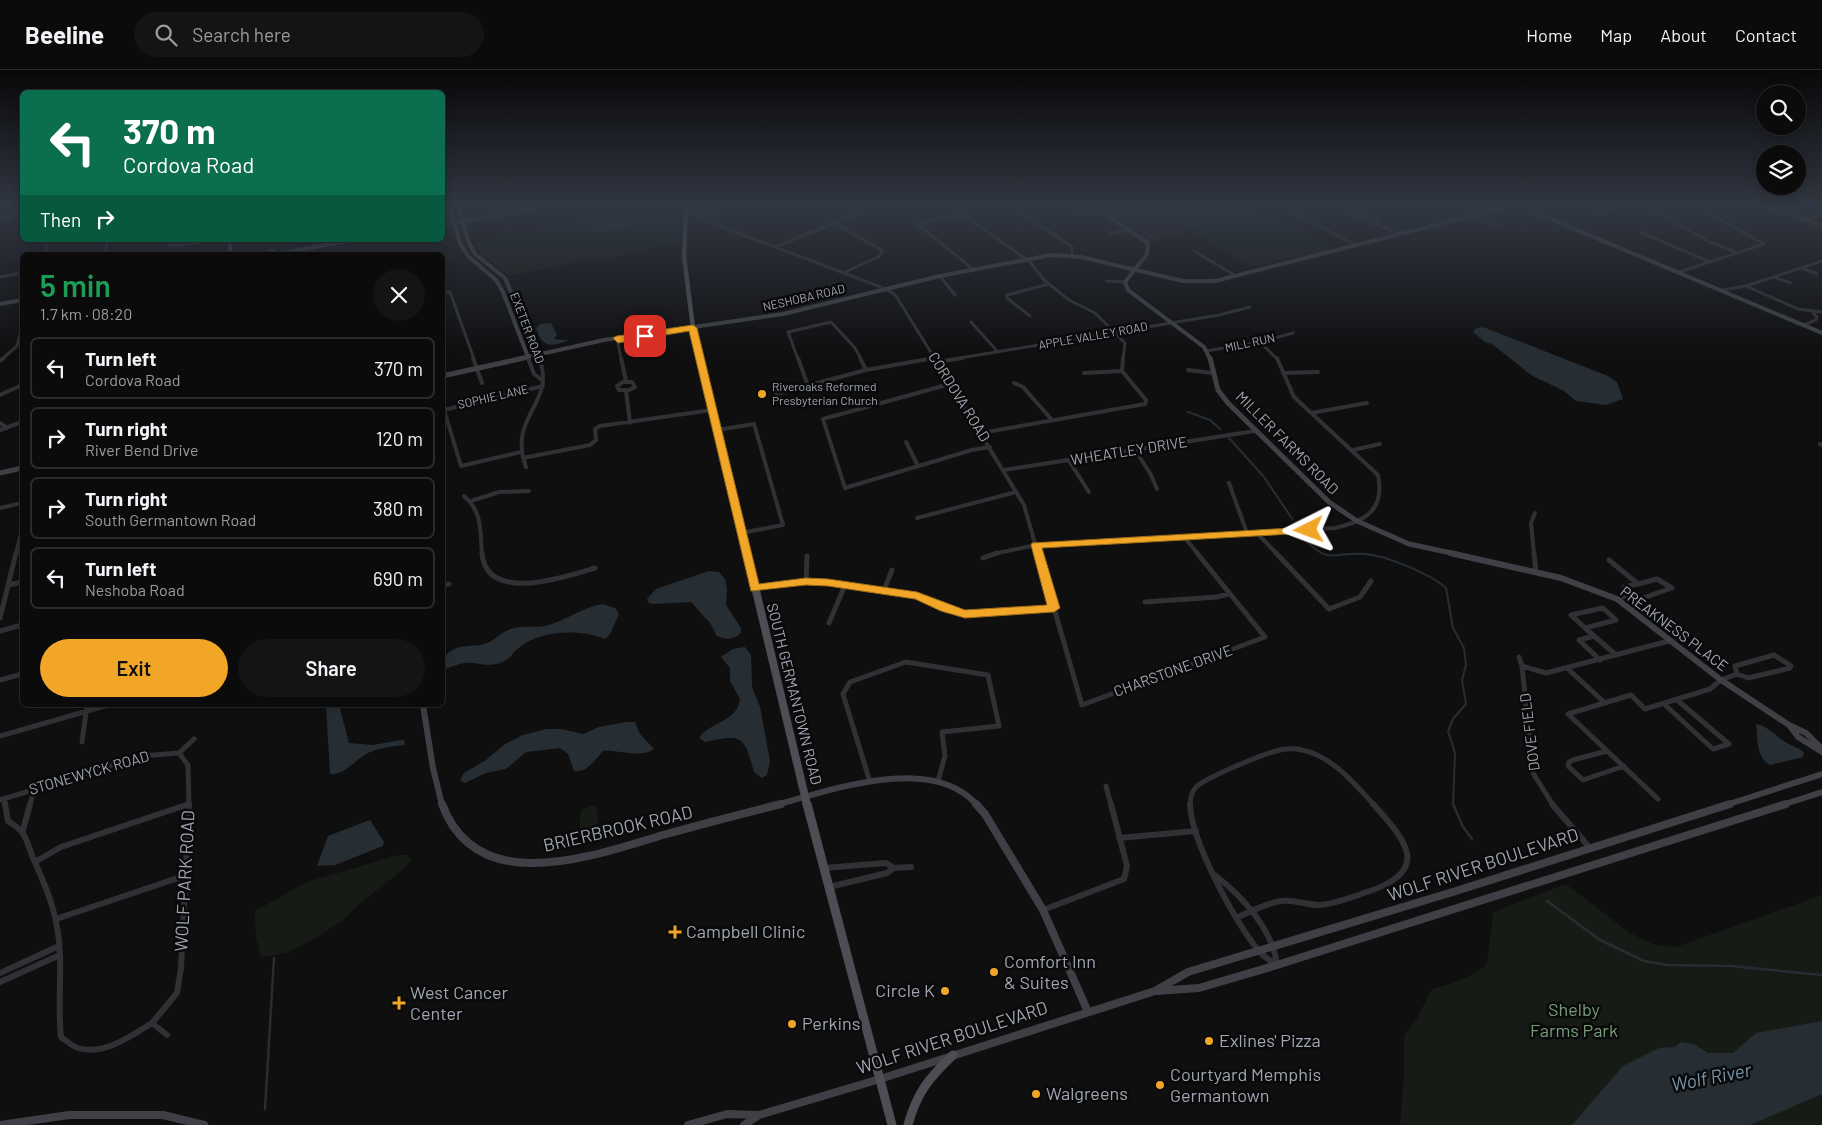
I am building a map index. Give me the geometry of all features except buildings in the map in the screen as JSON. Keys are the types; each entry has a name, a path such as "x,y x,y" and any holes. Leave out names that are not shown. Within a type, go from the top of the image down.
{"main road":[{"name":"SOUTH GERMANTOWN ROAD","path":"684,255 690,328 717,430 804,797 892,1125"},
{"path":"908,1125 915,1098 921,1087 953,1055"}],"street":[{"name":"EXETER ROAD","path":"468,255 496,280 503,292 534,374 543,384"},
{"name":"EXETER ROAD","path":"477,255 505,278 545,372 543,384"},
{"name":"CORDOVA ROAD","path":"796,255 886,289 897,298 1024,505 1082,705"},
{"path":"843,273 879,255"},
{"path":"956,255 973,269"},
{"path":"981,433 1142,406 1146,402 1146,398 1122,371 1121,366 1126,347 1116,331 1095,313 1069,300 1049,284 1020,255"},
{"name":"NESHOBA ROAD","path":"445,375 618,339 783,314 940,276 1050,255"},
{"name":"NESHOBA ROAD","path":"1056,255 1072,256 1190,282 1215,281 1316,255"},
{"path":"1107,281 1125,282 1133,269 1147,255"},
{"path":"1201,255 1236,276"},
{"path":"1639,255 1822,333"},
{"path":"1695,255 1710,262"},
{"path":"1679,272 1727,255"},
{"path":"1722,290 1746,286 1822,261"},
{"path":"1801,268 1817,274"},
{"path":"0,277 20,273"},
{"path":"940,276 955,295"},
{"path":"1774,277 1790,283"},
{"name":"MILLER FARMS ROAD","path":"1125,282 1132,294 1198,341 1210,358 1218,390 1255,431 1329,502 1357,521 1390,537 1417,546 1536,572"},
{"path":"1030,316 1007,298 1007,295 1049,284"},
{"path":"1746,286 1798,309 1822,312"},
{"path":"445,292 450,292 482,383"},
{"path":"0,302 20,298"},
{"name":"APPLE VALLEY ROAD","path":"776,394 866,370 998,352 1250,307"},
{"path":"1804,325 1816,320 1817,317 1813,312"},
{"path":"808,386 788,332 831,322 855,348 866,370"},
{"path":"971,322 998,352"},
{"name":"MILL RUN","path":"1206,351 1260,342 1293,333"},
{"path":"0,360 17,346 20,334"},
{"path":"618,339 626,381"},
{"path":"983,558 1000,552 1036,545 1335,528 1357,521 1374,510 1379,502 1382,488 1378,475 1294,397 1277,358 1260,342"},
{"path":"1188,370 1213,373"},
{"path":"1084,373 1122,371"},
{"path":"1284,373 1318,372"},
{"path":"626,381 634,382 636,385 626,391 617,388 618,384 626,381"},
{"path":"1014,383 1023,387 1052,420"},
{"path":"526,467 520,441 523,428 539,400 543,384"},
{"name":"SOPHIE LANE","path":"445,410 543,384"},
{"path":"950,384 823,419 845,488 990,447"},
{"path":"0,395 20,387"},
{"path":"626,391 630,422"},
{"path":"1311,413 1368,403"},
{"path":"523,458 590,445 596,440 597,427 712,410"},
{"name":"SOPHIE LANE","path":"445,413 461,466 521,452"},
{"path":"0,423 7,428"},
{"path":"0,430 20,423"},
{"path":"717,430 754,424 783,526 741,533"},
{"name":"WHEATLEY DRIVE","path":"1004,470 1255,431"},
{"path":"906,442 918,466"},
{"path":"1353,450 1380,444"},
{"path":"1135,450 1150,473 1156,489"},
{"path":"1069,461 1089,492"},
{"path":"0,473 20,468"},
{"path":"1229,483 1248,533"},
{"path":"471,501 499,491 514,489 529,491"},
{"path":"917,518 1016,492"},
{"path":"464,496 471,501 482,527 483,564 494,577 509,582 529,584 595,568"},
{"path":"0,508 20,503"},
{"path":"1536,513 1530,522 1536,572"},
{"path":"1257,533 1329,609 1360,598 1368,592 1371,581"},
{"path":"1145,602 1217,597 1228,594 1184,538"},
{"path":"0,618 20,544"},
{"path":"806,581 807,556"},
{"path":"1609,560 1638,584"},
{"path":"884,590 892,570"},
{"name":"PREAKNESS PLACE","path":"1536,572 1576,582 1617,599 1721,680 1789,725 1798,737 1822,751"},
{"path":"1657,579 1672,588 1671,590 1640,599 1628,594 1624,588 1657,579"},
{"path":"754,589 806,581 845,585 917,596 965,614 1054,608"},
{"path":"9,585 20,582"},
{"path":"445,585 449,584"},
{"path":"829,623 845,585"},
{"name":"CHARSTONE DRIVE","path":"1082,705 1265,637 1228,594"},
{"path":"1617,599 1628,594"},
{"path":"1585,628 1616,620 1603,608 1571,615 1585,628 1594,636 1616,655"},
{"path":"0,631 20,626"},
{"path":"1594,636 1578,640 1600,660"},
{"path":"1522,666 1546,673 1568,669 1669,641"},
{"path":"1658,799 1568,714 1631,695 1645,709 1710,689 1721,680 1736,674 1748,678 1790,668 1791,666 1774,655 1735,666 1736,674"},
{"name":"DOVE FIELD","path":"1519,658 1522,666 1533,773 1548,799 1590,848"},
{"path":"870,782 843,694 850,682 906,662 988,676 999,726 942,732 945,756 938,781"},
{"path":"1568,669 1605,703"},
{"path":"0,680 20,675"},
{"path":"1664,704 1713,749 1729,744 1677,700"},
{"name":"BRIERBROOK ROAD","path":"423,707 435,774 442,802 452,825 460,834 483,852 516,863 552,862 618,848 804,797 870,782 911,777 938,781 954,788 972,799 985,814 1043,910 1088,1012"},
{"path":"0,736 87,708 82,742"},
{"path":"179,753 194,739"},
{"path":"1238,917 1277,902 1328,904 1397,882 1407,866 1405,843 1398,831 1340,770 1318,754 1292,748 1275,752 1202,783 1192,792 1189,802 1196,831 1216,876 1220,890 1259,952 1277,965"},
{"path":"1607,750 1569,762 1568,766 1583,780 1624,766"},
{"name":"STONEWYCK ROAD","path":"2,799 142,756 158,753 179,753"},
{"name":"WOLF PARK ROAD","path":"60,955 59,1020 61,1037 76,1048 98,1050 126,1040 152,1023 177,993 181,968 190,782 188,765 179,753"},
{"name":"WOLF RIVER BOULEVARD","path":"744,1125 759,1115 880,1079 1155,991 1188,972 1259,952 1822,774"},
{"path":"1043,910 1124,879 1127,866 1106,786"},
{"path":"0,982 60,955 56,919 43,876 35,862 23,830 34,789"},
{"name":"WOLF RIVER BOULEVARD","path":"1155,991 1199,988 1277,965 1822,792"},
{"path":"2,799 8,821 23,830"},
{"path":"35,862 61,847 189,804"},
{"path":"1119,838 1196,831"},
{"path":"824,868 886,863 894,868 911,867"},
{"path":"829,887 888,873 894,868"},
{"path":"56,919 184,876"},
{"path":"1216,876 1230,885 1275,947 1277,965"},
{"path":"0,973 60,946"},
{"path":"152,1023 167,1035"},
{"name":"WOLF RIVER BOULEVARD","path":"688,1125 727,1114 759,1115"},
{"path":"0,1125 69,1115 163,1115 204,1125"}],"green space":[{"path":"483,255 623,255 607,259 598,258 509,276"},
{"path":"1231,255 1306,255 1252,268"},
{"path":"594,805 597,808 599,831 596,835 582,839 580,836 580,812 582,809"},
{"path":"398,855 407,855 411,861 399,873 360,903 344,919 321,935 287,953 261,957 256,937 255,911 307,882"},
{"name":"Shelby Farms Park","path":"1566,884 1630,933 1655,945 1676,947 1822,895 1822,1125 1400,1125 1404,1073 1404,1035 1417,1018 1432,989 1468,977 1487,964 1493,912"}],"water":[{"path":"551,323 557,335 554,339 569,340 552,345 544,342 536,328 540,324"},
{"path":"1483,327 1608,376 1617,382 1623,399 1606,405 1576,401 1564,391 1531,375 1492,344 1485,342 1473,332 1475,329"},
{"path":"709,571 719,572 725,579 727,589 726,605 741,628 739,635 733,638 727,639 717,636 710,623 691,602 654,604 649,603 647,599 656,589"},
{"path":"603,604 615,608 619,614 610,634 605,639 585,634 550,634 529,641 508,659 496,664 466,663 445,670 445,657 456,648 485,644 507,630 515,628 545,626"},
{"path":"745,647 751,655 752,687 760,707 770,761 767,775 762,778 754,772 744,744 740,740 727,738 705,742 699,738 709,728 729,717 738,707 740,699 730,681 730,668 721,657 733,649"},
{"path":"326,707 340,707 349,743 373,745 405,741 404,745 370,752 341,772 330,774"},
{"path":"635,722 640,734 654,749 636,754 603,751 587,768 579,771 574,771 568,754 560,748 526,752 506,769 486,773 465,783 460,780 464,773 486,760 505,744 523,735 546,729 561,729 583,734 599,727"},
{"path":"1756,724 1765,727 1783,741 1800,749 1804,753 1803,757 1770,765 1765,762 1760,753"},
{"path":"370,820 384,842 383,846 335,865 317,866 328,836"},
{"name":"Wolf River","path":"1822,1021 1822,1094 1750,1125 1572,1125 1623,1066 1659,1048 1675,1047 1681,1042 1694,1044 1708,1053 1733,1053 1756,1033"}],"waterway":[{"path":"1188,412 1210,420 1220,429"},
{"path":"1229,438 1264,477 1293,520"},
{"path":"1305,540 1321,553 1328,555 1365,554 1396,562 1419,571 1446,588 1453,628 1464,648 1466,665 1462,680 1466,704 1453,719 1448,731 1455,753 1453,804"},
{"path":"1453,804 1462,825 1472,839"},
{"path":"1547,901 1600,940 1644,961 1668,965 1731,966 1822,975"},
{"path":"265,1109 274,958"}],"place":[{"name":"Riveroaks Reformed Presbyterian Church","path":"762,394"},
{"name":"Campbell Clinic","path":"675,932"},
{"name":"Comfort Inn & Suites","path":"994,972"},
{"name":"Circle K","path":"945,991"},
{"name":"West Cancer Center","path":"399,1003"},
{"name":"Perkins","path":"792,1024"},
{"name":"Exlines' Pizza","path":"1209,1041"},
{"name":"Courtyard Memphis Germantown","path":"1160,1085"},
{"name":"Walgreens","path":"1036,1094"}],"route":[{"path":"645,336 618,341 617,338 664,330 693,328 754,589 806,581 828,582 917,596 954,612 965,614 1054,608 1036,545 1309,530"}]}
